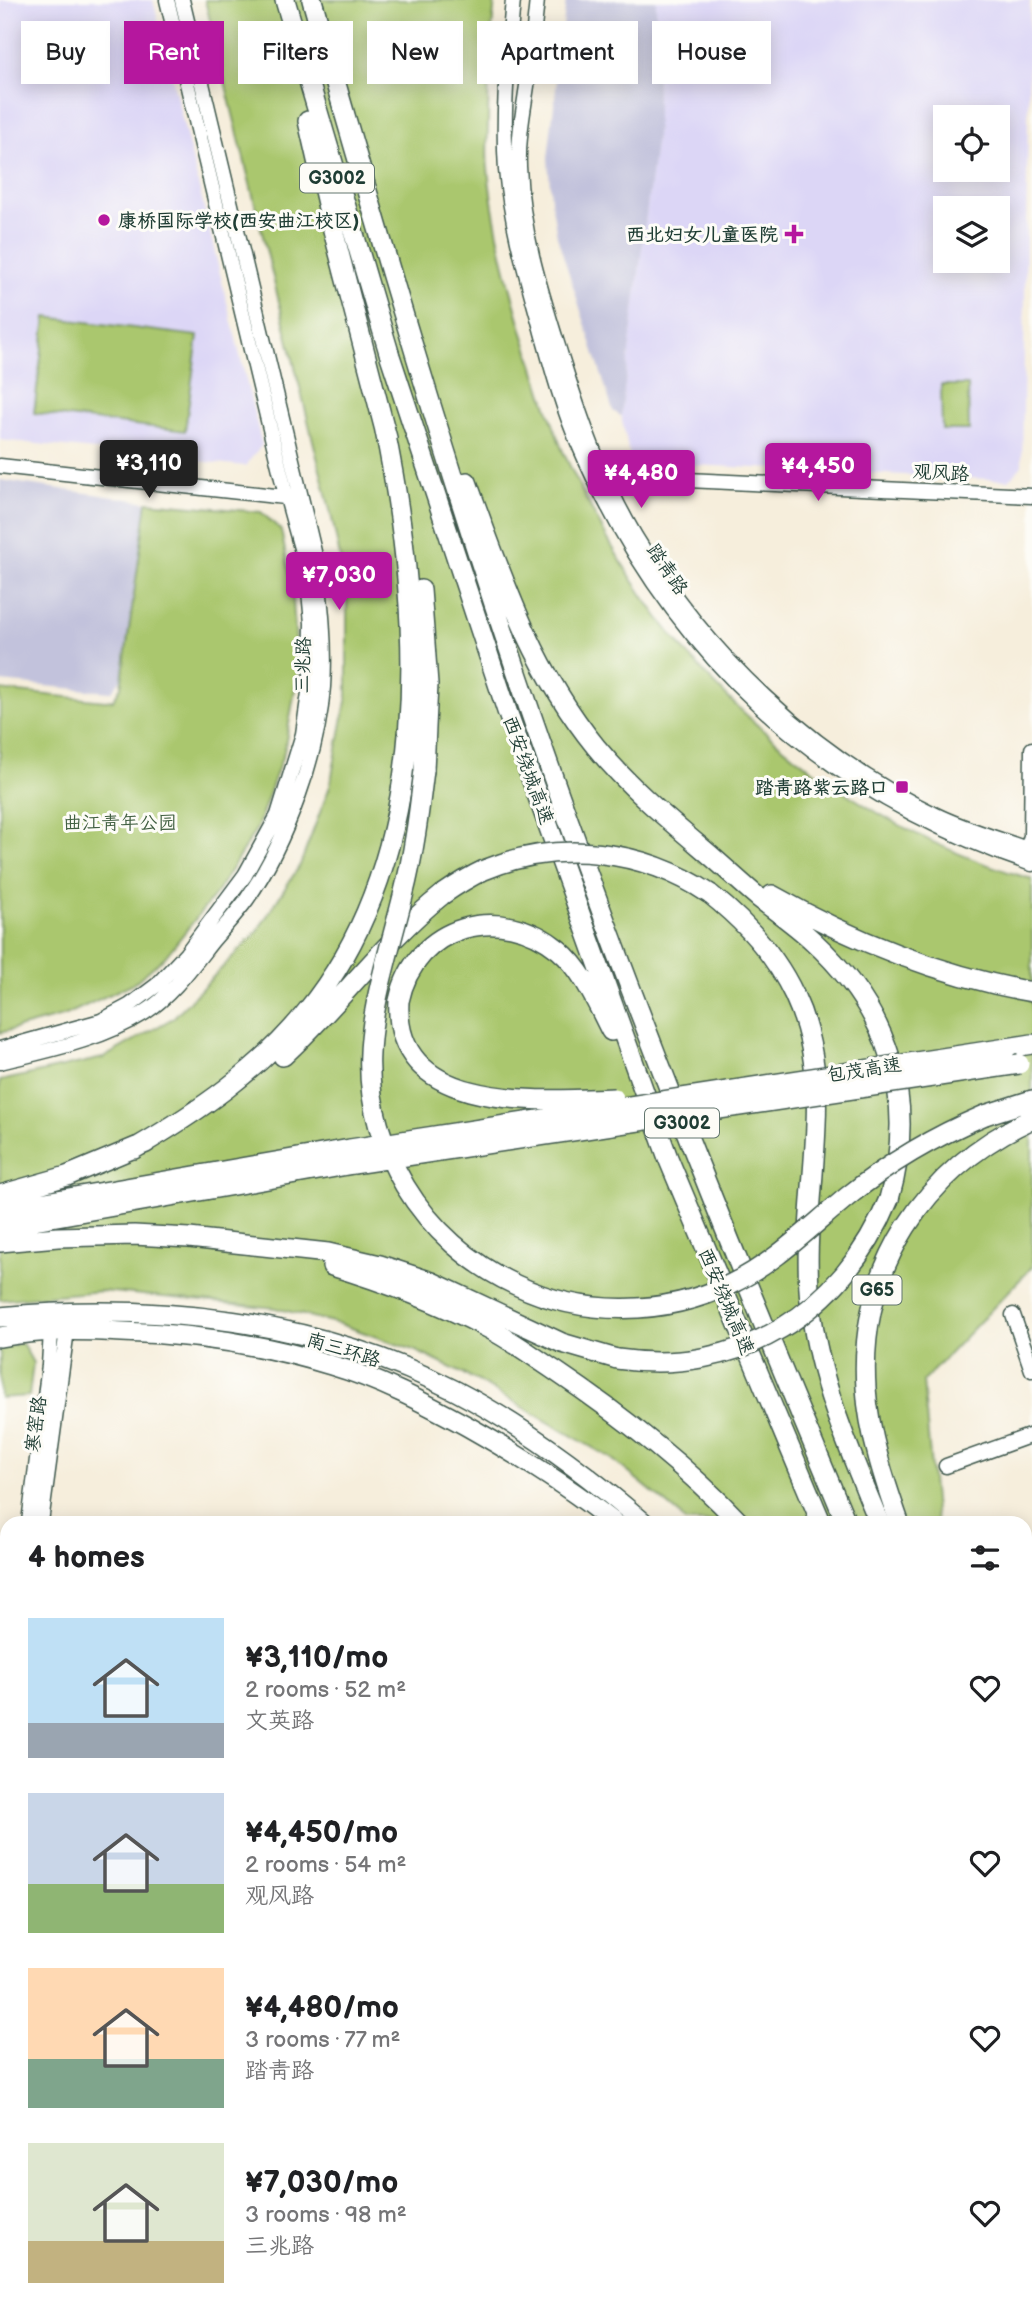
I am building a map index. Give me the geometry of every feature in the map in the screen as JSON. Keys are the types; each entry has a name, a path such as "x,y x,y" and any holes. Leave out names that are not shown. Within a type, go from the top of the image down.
{"highway":[{"path":"284,0 332,230 411,534 421,594 428,684 425,770 415,842 376,997 369,1065 372,1098 388,1154 409,1193 428,1219 451,1243 487,1269 536,1294 600,1308 646,1308 690,1300 733,1283 777,1255 848,1196 892,1164 942,1135 985,1115 1032,1100"},
{"name":"西安绕城高速","path":"284,0 407,409 507,711 659,1134 818,1516"},
{"name":"西安绕城高速","path":"312,0 394,283 488,588 597,898 703,1176 844,1516"},
{"path":"0,1242 121,1234 189,1238 328,1253 380,1265 459,1293 570,1346 617,1359 658,1362 715,1356 747,1346 785,1326 816,1304 852,1266 875,1231 889,1199 900,1150 900,1105 889,1050 874,1016 851,982 813,942 654,808 610,764 583,731 548,679 504,584 394,283"},
{"path":"134,1149 237,1080 289,1033 320,995 342,961 377,885 400,791 408,724 411,653 405,547 384,426"},
{"path":"704,849 782,900 872,945 978,980 1032,992"},
{"path":"0,1195 66,1176 134,1149 200,1115 275,1063 342,997 404,928 442,895 470,877 530,856 574,852 616,855 649,864 681,877 710,894 750,928 792,989 807,1029 815,1066 817,1105 808,1226 811,1311 821,1365 835,1412 877,1516"},
{"path":"659,1134 616,1040 584,981 562,953 538,937 515,928 490,925 474,926 448,934 427,947 416,959 407,975 399,1001 402,1033 412,1055 429,1073 467,1090 527,1100 695,1095"},
{"name":"包茂高速","path":"695,1095 1032,1044"},
{"path":"0,1210 352,1157 1025,1063"},
{"path":"0,1226 352,1157 695,1095"},
{"name":"G65","path":"897,1516 872,1429 866,1387 867,1340 881,1278 904,1229 952,1169 989,1141 1032,1119"},
{"path":"246,1245 322,1263 374,1279 488,1328 518,1345 633,1425 686,1470 733,1516"},
{"name":"南三环路","path":"0,1317 104,1311 185,1315 257,1325 356,1351 419,1374 490,1410 570,1464 635,1516"},
{"name":"南三环路","path":"0,1336 59,1330 203,1337 262,1347 333,1365 416,1399 479,1433 550,1475 605,1516"}],"street":[{"name":"三兆路","path":"0,1062 91,1038 148,1011 170,991 247,898 280,838 295,806 307,765 323,689 324,647 316,560 293,493 167,0"},
{"name":"三兆路","path":"0,1049 101,1021 129,1006 157,985 216,917 245,875 278,815 303,734 311,679 312,623 307,570 293,493 182,0"},
{"name":"踏青路","path":"513,0 505,84 506,169 511,209 519,250 548,355 578,443 604,486"},
{"name":"踏青路","path":"537,0 520,142 519,167 526,226 543,297 597,457 604,486 623,536 665,601 722,668 782,728 857,781 918,818 956,836 1028,856"},
{"path":"0,457 293,493"},
{"path":"0,466 293,493"},
{"name":"观风路","path":"604,486 624,477 1032,496"},
{"path":"1028,856 1031,836 1032,749"},
{"path":"1013,1315 1032,1370"},
{"name":"寒窑路","path":"30,1516 49,1365 59,1330"},
{"name":"寒窑路","path":"42,1516 59,1330"},
{"path":"946,1466 1032,1435"}],"shaded area":[{"name":"康桥国际学校(西安曲江校区)","path":"0,0 153,0 158,21 124,21 124,84 174,84 262,445 245,466 0,440"},
{"path":"566,0 656,0 656,21 652,21 652,84 657,84 657,127 621,416 613,411 557,236 548,158 556,84 638,84 638,21 564,21"},
{"name":"西北妇女儿童医院","path":"656,0 1030,0 1022,465 1009,480 631,462 621,416 657,127 657,84 771,84 771,21 656,21"},
{"path":"0,480 147,502 122,678 111,692 0,682"}],"green space":[{"path":"205,0 495,0 493,21 477,21 477,84 489,84 487,157 501,251 523,333 560,445 620,559 651,607 685,651 758,726 799,760 887,818 934,843 1032,879 1032,1267 923,1381 935,1516 680,1516 612,1459 476,1380 416,1351 340,1324 275,1308 102,1291 0,1300 0,1081 103,1058 173,1018 256,933 300,865 330,786 347,696 347,590 331,514 224,78 224,21 210,21"},
{"path":"46,317 198,336 185,431 34,413"},
{"path":"941,385 968,385 969,430 942,430"},
{"name":"曲江青年公园","path":"147,502 261,512 281,530 292,587 298,673 284,752 257,828 217,892 165,957 134,983 66,1015 0,1033 0,690 113,700 121,687"},
{"path":"22,1343 33,1363 29,1396 0,1398 0,1347"}],"place":[{"name":"康桥国际学校(西安曲江校区)","path":"104,220"},
{"name":"西北妇女儿童医院","path":"794,234"},
{"name":"踏青路紫云路口","path":"902,787"}]}
